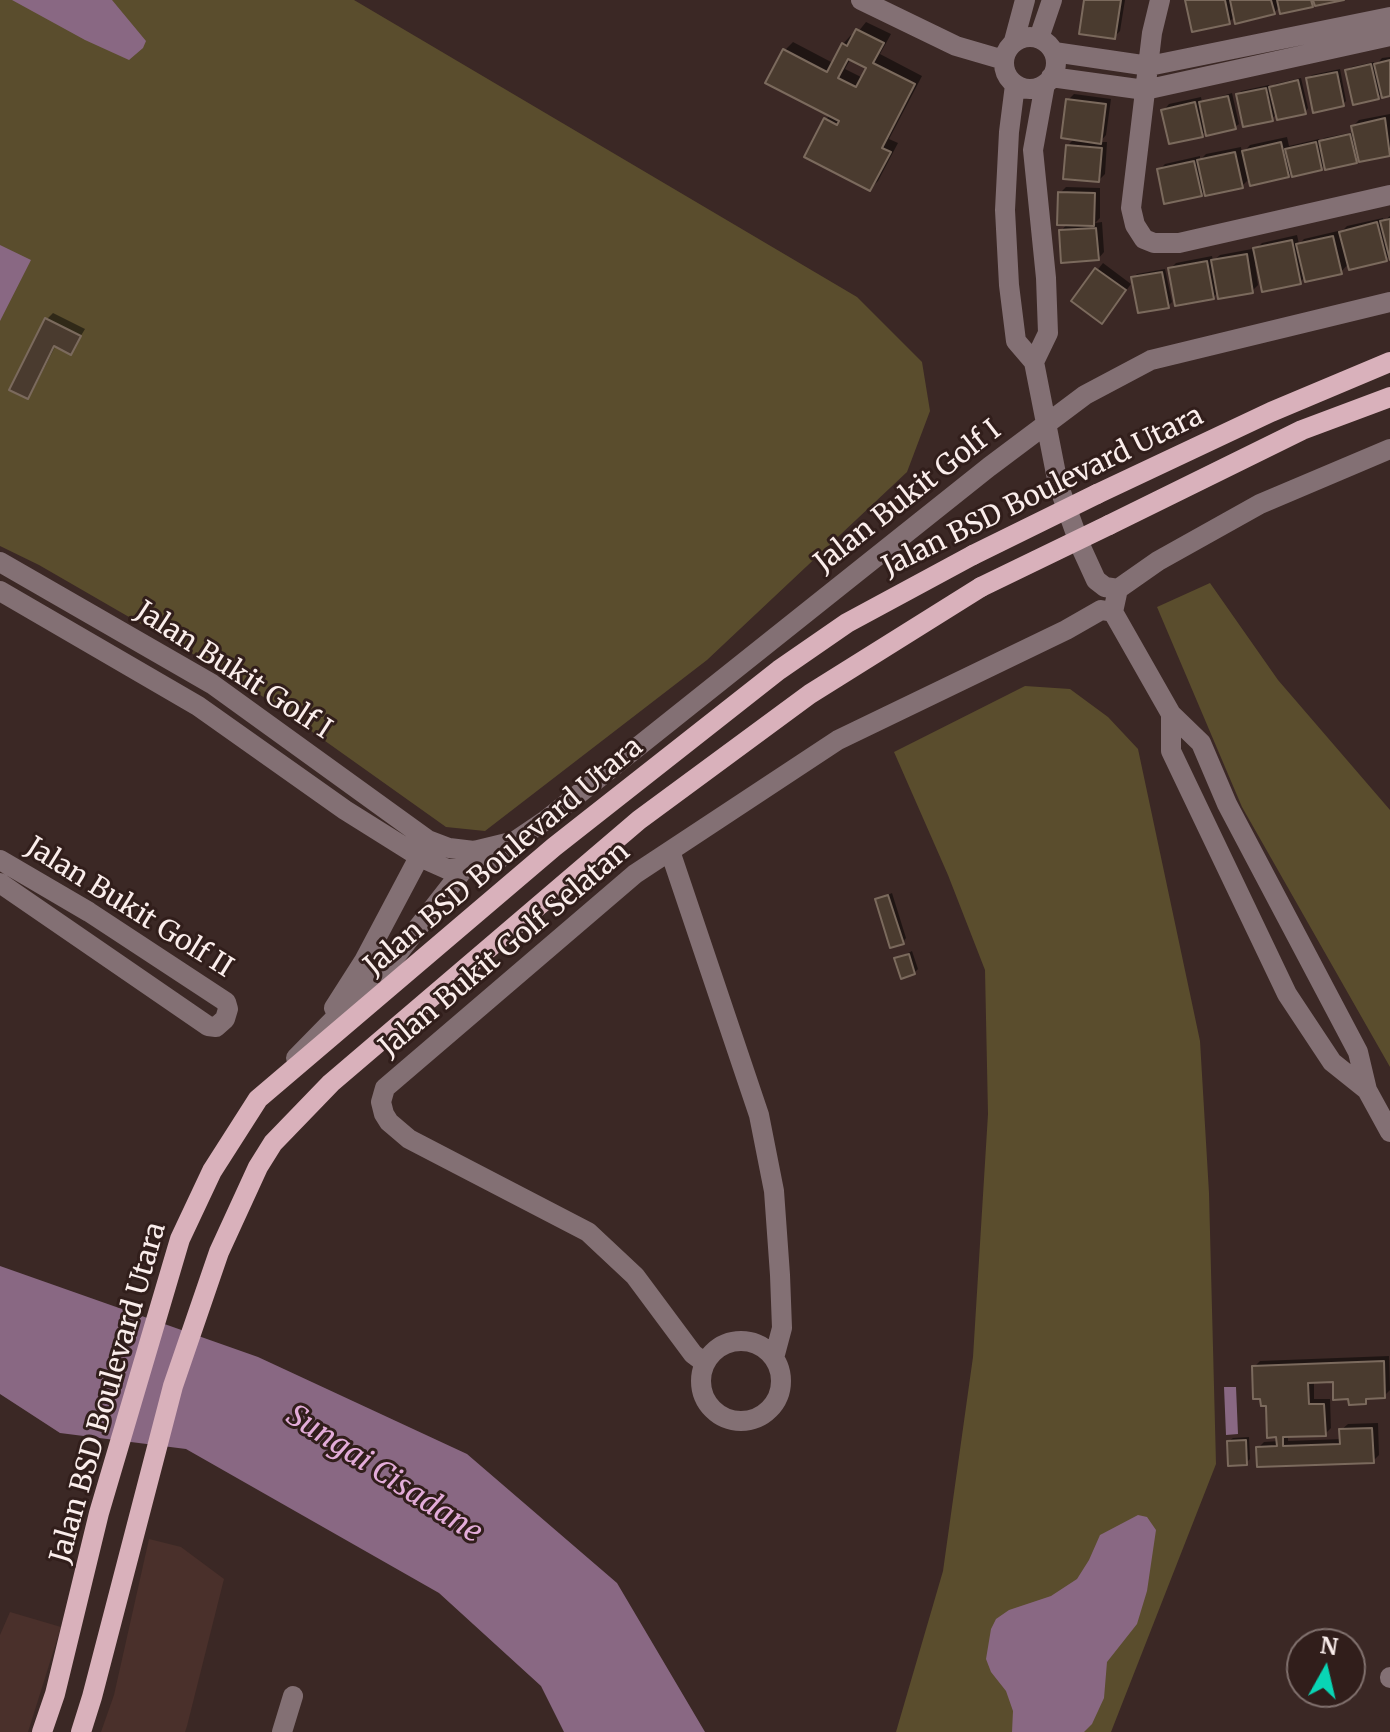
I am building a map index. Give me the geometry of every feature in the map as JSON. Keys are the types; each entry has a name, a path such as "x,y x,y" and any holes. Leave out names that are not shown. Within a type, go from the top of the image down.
{"main road":[{"name":"Jalan BSD Boulevard Utara","path":"42,1732 55,1694 99,1513 180,1239 212,1171 258,1099 554,847 768,679 847,623 973,555 1097,494 1271,412 1390,362"},
{"name":"Jalan BSD Boulevard Utara","path":"81,1732 173,1386 219,1252 258,1167 273,1143 331,1083 639,820 810,694 981,587 1302,430 1390,397"}],"street":[{"path":"861,0 956,46 1009,50 1028,36 1047,45 1149,66 1331,39 1390,36"},
{"path":"1025,0 1009,50 1006,74 1015,85 1036,88 1048,81 1145,90 1331,39 1390,17"},
{"path":"1034,362 1048,333 1046,278 1033,150 1048,81 1056,61 1047,45 1052,0"},
{"path":"1160,0 1152,33 1131,208 1135,225 1144,239 1154,243 1179,243 1390,195"},
{"path":"1015,85 1005,210 1016,341 1034,362 1062,499 1096,580 1111,588"},
{"name":"Jalan Bukit Golf I","path":"0,562 212,684 447,869 479,868 498,860 515,841 546,820 977,476 1085,395 1151,360 1390,302"},
{"path":"1111,588 1260,504 1390,449"},
{"path":"1111,588 1107,611 1171,714 1201,743 1227,804 1358,1052 1367,1090 1390,1132"},
{"name":"Jalan Bukit Golf I","path":"0,591 198,706 345,810 424,848 474,851 515,841"},
{"name":"Jalan Bukit Golf Selatan","path":"705,1363 693,1354 635,1276 588,1232 409,1139 389,1122 381,1102 385,1088 635,874 838,740 1107,611"},
{"path":"1171,714 1171,751 1287,994 1332,1062 1367,1090"},
{"path":"1201,815 1227,804"},
{"path":"326,1026 424,848"},
{"name":"Jalan Bukit Golf Selatan","path":"670,851 759,1115 774,1191 780,1275 782,1328 774,1358"},
{"name":"Jalan Bukit Golf II","path":"0,860 89,912 226,1002 228,1009 225,1019 216,1027 208,1026 0,883"},
{"path":"258,1099 395,957 463,870"},
{"path":"1287,994 1318,976"},
{"path":"738,1341 759,1345 774,1358 781,1374 780,1392 766,1414 749,1421 723,1417 709,1406 702,1389 705,1363 719,1348 738,1341"},
{"path":"282,1732 293,1696"}],"shaded area":[{"path":"0,0 354,0 857,297 922,362 930,411 907,472 707,660 485,831 446,827 245,684 39,565 0,546"},
{"path":"1210,583 1278,680 1390,810 1390,1067 1242,807 1157,607"},
{"path":"1025,686 1070,689 1108,717 1138,749 1200,1041 1209,1193 1216,1464 1111,1732 896,1732 943,1571 973,1357 988,1114 985,970 948,875 894,752"},
{"path":"149,1539 181,1547 224,1579 185,1732 101,1732 114,1695"},
{"path":"10,1612 61,1627 28,1732 0,1732 0,1635"}],"water":[{"path":"12,0 112,0 146,41 143,48 129,60"},
{"path":"0,245 31,260 0,321"},
{"name":"Sungai Cisadane","path":"0,1266 258,1357 467,1454 617,1583 705,1732 564,1732 541,1686 439,1593 186,1449 60,1433 0,1394"},
{"path":"1224,1387 1236,1387 1238,1434 1226,1435"},
{"path":"1138,1515 1147,1517 1156,1530 1147,1591 1137,1624 1107,1662 1104,1698 1092,1724 1084,1732 1012,1732 1013,1711 1006,1691 991,1672 986,1659 991,1629 996,1619 1009,1610 1051,1596 1077,1579 1100,1535"}],"building":[{"path":"1084,0 1121,0 1115,39 1079,34"},
{"path":"1185,0 1225,0 1230,24 1192,32"},
{"path":"1230,0 1271,0 1275,14 1235,24"},
{"path":"1277,0 1311,0 1313,7 1280,14"},
{"path":"1313,0 1344,0 1315,6"},
{"path":"856,29 884,43 873,63 915,84 882,148 891,152 870,191 804,157 824,118 837,125 839,121 765,83 783,49 827,72 842,43 847,46","holes":["848,59 866,68 856,87 838,78"]},
{"path":"1390,60 1390,96 1382,98 1374,64"},
{"path":"1371,64 1379,99 1353,105 1345,70"},
{"path":"1337,72 1344,106 1313,113 1306,78"},
{"path":"1298,80 1306,114 1277,120 1269,87"},
{"path":"1266,88 1273,121 1243,127 1236,94"},
{"path":"1228,96 1236,129 1206,136 1199,102"},
{"path":"1066,99 1106,104 1101,144 1061,138"},
{"path":"1195,102 1203,137 1169,144 1161,110"},
{"path":"1385,118 1390,156 1359,162 1351,126"},
{"path":"1350,134 1357,163 1325,170 1319,141"},
{"path":"1281,142 1289,177 1250,186 1242,151"},
{"path":"1316,142 1322,170 1292,177 1285,149"},
{"path":"1066,145 1102,148 1099,182 1063,179"},
{"path":"1235,152 1243,188 1205,196 1197,160"},
{"path":"1194,161 1202,196 1164,204 1157,169"},
{"path":"1058,192 1095,193 1094,226 1057,225"},
{"path":"1390,219 1390,260 1380,221"},
{"path":"1377,222 1387,261 1349,270 1339,232"},
{"path":"1096,228 1099,260 1061,263 1059,230"},
{"path":"1333,236 1342,274 1305,282 1296,244"},
{"path":"1292,240 1301,284 1262,292 1253,248"},
{"path":"1247,254 1253,293 1218,299 1211,260"},
{"path":"1207,261 1214,299 1175,306 1168,268"},
{"path":"1095,268 1126,290 1102,324 1071,301"},
{"path":"1162,272 1169,308 1138,313 1131,277"},
{"path":"45,318 81,336 71,355 54,346 28,399 9,390"},
{"path":"888,895 904,944 890,948 875,899"},
{"path":"909,954 915,974 901,979 894,958"},
{"path":"1384,1361 1385,1398 1366,1399 1366,1404 1349,1405 1348,1399 1333,1400 1333,1382 1308,1383 1309,1404 1324,1404 1326,1436 1283,1437 1283,1446 1340,1444 1339,1429 1372,1428 1374,1463 1257,1467 1256,1447 1277,1446 1276,1437 1267,1438 1266,1406 1261,1406 1260,1399 1253,1399 1252,1366"},
{"path":"1246,1440 1247,1465 1228,1466 1227,1441"}]}
